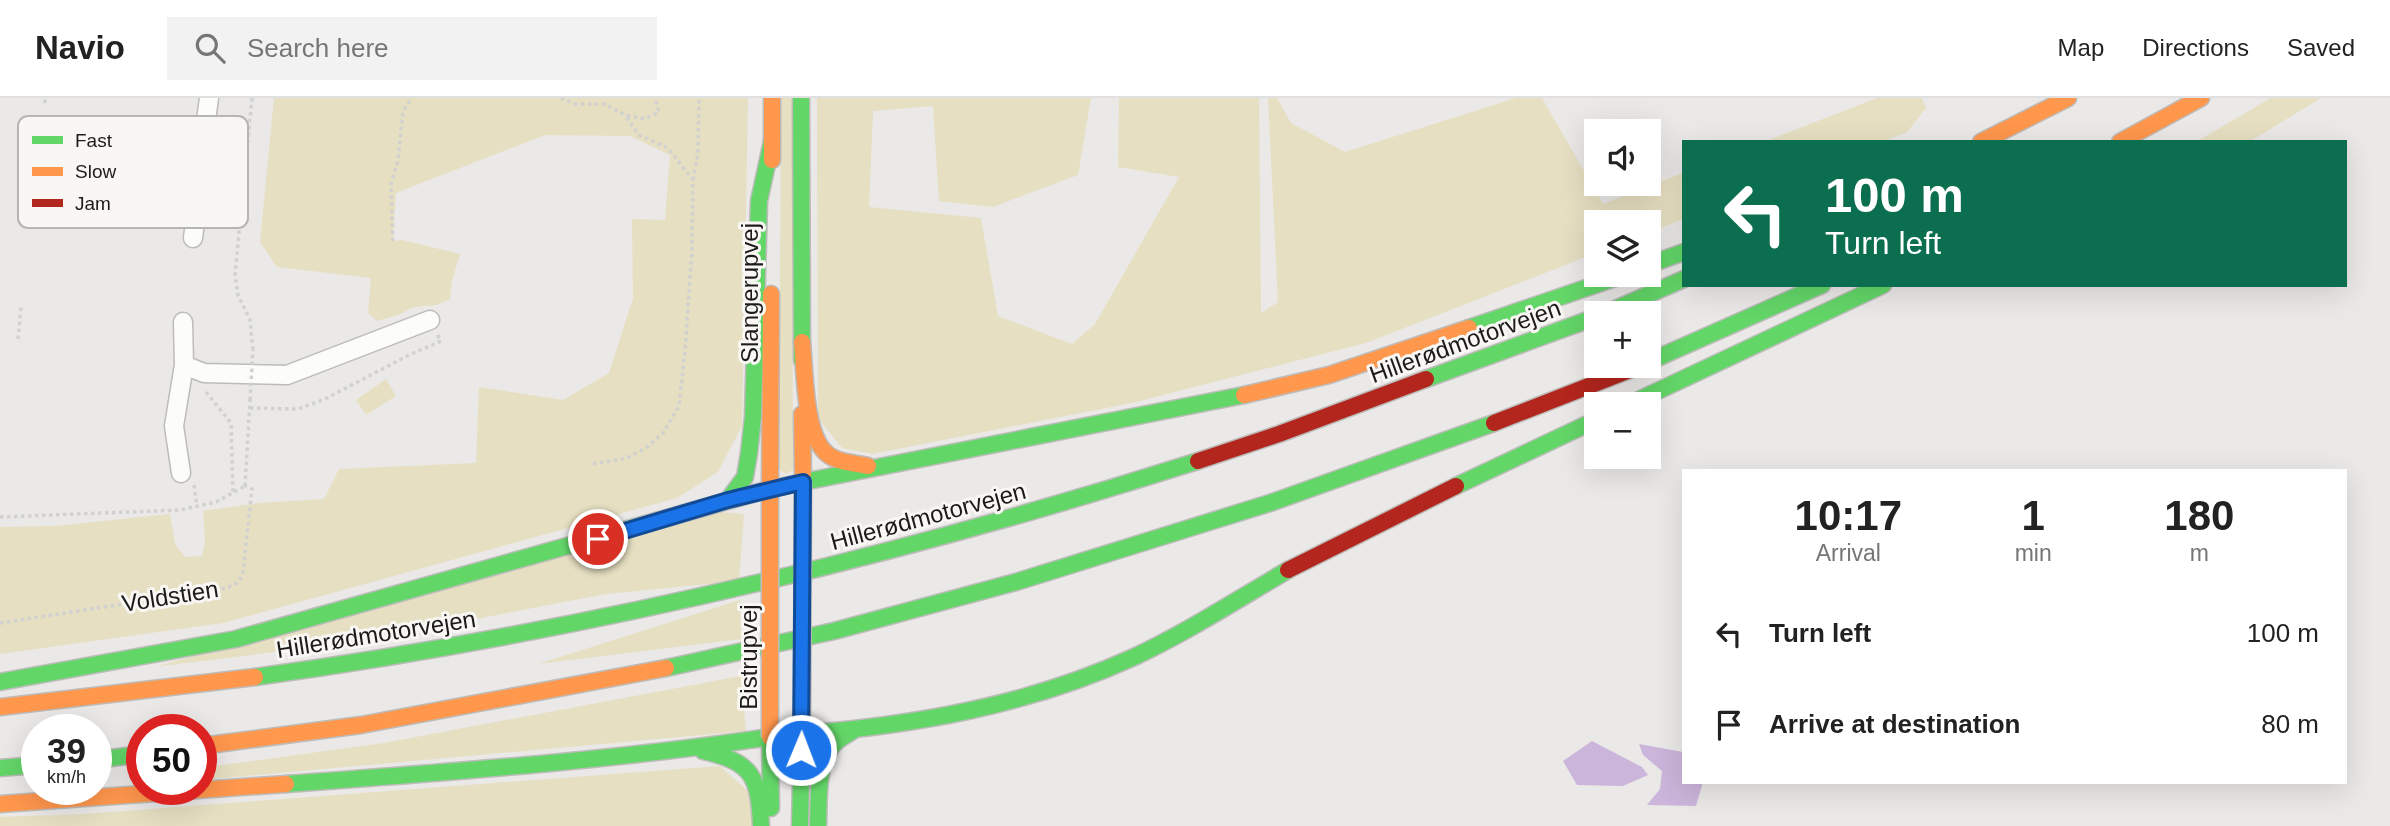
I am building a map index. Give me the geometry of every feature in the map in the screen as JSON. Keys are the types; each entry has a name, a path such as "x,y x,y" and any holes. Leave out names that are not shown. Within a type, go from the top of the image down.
{"main road":[{"name":"Slangerupvej","path":"770,489 772,98"},
{"path":"800,826 803,482 801,98"},
{"path":"1986,140 2068,98"},
{"path":"2126,140 2201,98"},
{"path":"728,500 745,477 749,453 753,417 760,201 772,141"},
{"path":"1661,260 1682,253"},
{"path":"1634,301 1682,280"},
{"path":"0,682 236,639 573,547 770,489 1195,405 1329,375 1589,287"},
{"path":"1661,356 1817,287"},
{"path":"1656,392 1879,287"},
{"name":"Hillerødmotorvejen","path":"0,707 101,698 349,664 625,614 834,566 1009,519 1248,446 1584,321"},
{"path":"802,342 812,425 817,442 825,453 838,460 876,467"},
{"path":"217,744 361,725 584,685 834,631 1016,582 1270,503 1456,438 1609,378"},
{"path":"0,804 505,768 691,749 770,737 854,730 934,718 995,705 1043,692 1106,669 1152,648 1328,549 1584,426"},
{"name":"Bistrupvej","path":"770,489 771,826"},
{"path":"818,826 823,768 827,756 833,744 854,730"},
{"path":"691,749 728,757 748,767 757,784 761,826"},
{"path":"0,768 21,766"}],"street":[{"path":"207,116 209,98"},
{"path":"193,238 194,228"},
{"path":"184,365 204,373 287,374 430,320"},
{"path":"183,322 184,365 174,426 187,476"}],"path":[{"path":"248,140 252,98"},
{"path":"393,241 391,184 398,161 403,111 412,98"},
{"path":"561,98 575,104 605,104 625,115 645,119 659,112 655,98"},
{"path":"593,464 627,458 646,448 663,433 679,406 692,248 693,180 698,153 699,98"},
{"path":"625,115 639,135 668,148 693,180"},
{"path":"0,517 180,510 216,502 245,486 253,350 250,320 238,295 235,275 240,228"},
{"path":"18,339 21,306"},
{"path":"250,408 298,409 325,398 441,341 430,320"},
{"path":"184,365 231,423 233,493"},
{"path":"187,476 197,506"},
{"name":"Voldstien","path":"0,623 227,588 239,582 247,542 251,489 245,486"}],"shaded area":[{"path":"274,98 748,98 742,426 718,472 677,498 223,623 0,654 0,527 55,526 170,514 175,544 185,557 202,556 205,541 203,511 259,503 324,499 339,469 476,463 479,387 563,400 609,373 633,298 632,219 665,220 670,155 630,136 545,135 396,193 393,241 402,240 460,254 450,299 437,305 414,307 377,321 368,313 371,278 277,267 260,242"},
{"path":"781,98 792,98 793,470 786,474 779,469"},
{"path":"817,98 1091,98 1078,175 993,207 939,201 933,106 873,111 869,207 981,218 998,316 1072,344 1095,324 1179,177 1118,167 1119,98 1259,98 1261,313 1278,302 1268,98 1277,98 1291,123 1345,152 1516,98 1542,98 1584,171 1584,196 1598,196 1603,204 1624,196 1661,196 1661,182 1682,173 1682,219 1661,228 1661,210 1584,210 1584,258 1366,343 1132,403 872,454 842,448 818,418"},
{"path":"1877,98 1922,98 1926,108 1907,132 1887,140 1769,140"},
{"path":"2271,98 2321,98 2252,140 2199,140"},
{"path":"386,379 396,396 366,415 356,400"},
{"path":"721,512 744,514 739,581 606,594 356,642 154,667"},
{"path":"740,600 741,639 538,664"},
{"path":"741,676 746,731 217,779 217,766 384,743"},
{"path":"1592,741 1642,767 1648,775 1623,786 1577,785 1563,761"},
{"path":"1639,744 1682,752 1682,784 1702,784 1696,806 1647,805 1660,789 1662,771 1643,755"},
{"path":"720,766 750,793 752,826 0,826 0,817 217,804"}],"traffic: fast":[{"path":"801,98 802,360"},
{"path":"728,500 745,477 749,453 753,417 759,201 772,141"},
{"path":"1661,260 1682,253"},
{"path":"1634,301 1682,280"},
{"path":"1469,328 1589,287"},
{"path":"1661,356 1817,287"},
{"path":"1656,392 1879,287"},
{"path":"1426,379 1584,321"},
{"path":"803,482 1244,395"},
{"path":"666,668 834,631 1016,582 1270,503 1494,423"},
{"path":"1456,486 1584,426"},
{"path":"255,677 494,638 731,589 966,530 1198,461"},
{"path":"0,682 236,639 770,489"},
{"path":"802,734 929,718 1013,700 1054,688 1094,674 1154,647 1288,570"},
{"path":"818,826 824,760 835,743 854,730"},
{"path":"771,808 770,737 802,734 800,826"},
{"path":"286,784 589,759 770,737"},
{"path":"703,751 733,760 750,774 758,795 761,826"},
{"path":"112,758 126,756"},
{"path":"0,768 21,766"}],"traffic: slow":[{"path":"772,98 772,160"},
{"path":"1985,140 2068,98"},
{"path":"2124,140 2201,98"},
{"path":"771,294 770,489 803,482 802,414"},
{"path":"1244,395 1329,375 1469,328"},
{"path":"802,342 807,401 813,431 819,444 835,459 868,466"},
{"path":"770,489 770,737"},
{"path":"217,744 361,725 666,668"},
{"path":"0,707 255,677"},
{"path":"0,804 286,784"}],"traffic: jam":[{"path":"1494,423 1609,378"},
{"path":"1198,461 1426,379"},
{"path":"802,734 803,482"},
{"path":"1288,570 1456,486"}],"route":[{"path":"598,539 728,500 803,482 801,750"}]}
